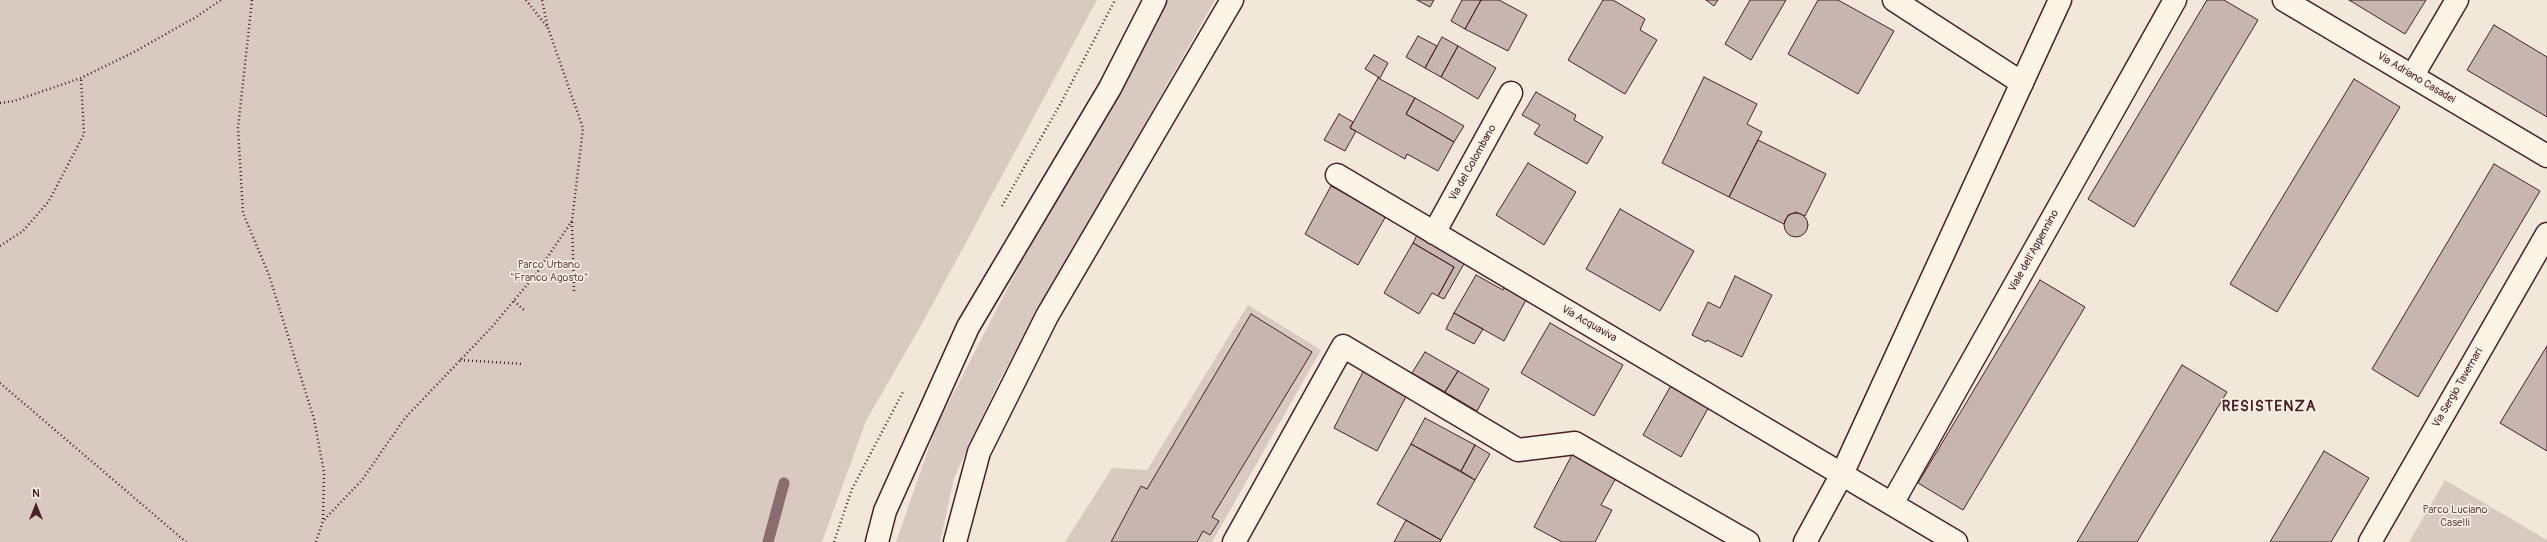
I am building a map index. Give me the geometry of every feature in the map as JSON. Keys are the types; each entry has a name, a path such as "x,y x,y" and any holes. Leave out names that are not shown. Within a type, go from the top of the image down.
{"street":[{"path":"877,542 885,511 968,327 1110,88 1155,0"},
{"path":"955,542 979,452 1047,316 1232,0"},
{"path":"1894,0 2022,83"},
{"path":"1805,542 1842,474 2060,0"},
{"name":"Viale dell'Appennino","path":"1893,502 2175,0"},
{"name":"Via Adriano Casadei","path":"2284,0 2413,75 2547,156"},
{"path":"2413,75 2457,0"},
{"name":"Via del Colombano","path":"1434,233 1511,93"},
{"name":"Via Acquaviva","path":"1336,175 1842,474 1893,502 1956,542"},
{"name":"Via Sergio Tavernari","path":"2370,542 2547,234"},
{"path":"1234,542 1343,346 1518,450 1575,443 1748,542"}],"path":[{"path":"0,103 14,100 81,78 134,52 196,17 221,0"},
{"path":"252,0 238,128 243,214 269,275 314,419 324,472 323,521 316,542"},
{"path":"526,0 548,28"},
{"path":"542,0 548,28 584,128 572,221 574,292"},
{"path":"0,246 23,231 49,202 84,134 81,78"},
{"path":"323,521 362,480 405,418 514,301 536,274 572,221"},
{"path":"514,301 524,310"},
{"path":"460,360 523,364"},
{"path":"0,383 186,542"}],"green space":[{"name":"Parco Urbano \"Franco Agosto\"","path":"0,0 1097,0 924,320 866,421 822,542 0,542"},
{"path":"1167,0 1215,0 1000,379 954,478 940,542 896,542 936,427 1019,266"},
{"path":"1248,305 1321,350 1212,542 1065,542 1112,468 1147,470"},
{"name":"Parco Luciano Caselli","path":"2445,480 2547,540 2547,542 2409,542"}],"building":[{"path":"1417,0 1434,0 1430,7"},
{"path":"1462,0 1481,0 1465,29 1451,21"},
{"path":"1481,0 1499,0 1527,15 1508,51 1465,29"},
{"path":"1603,0 1613,0 1645,19 1640,30 1657,40 1625,94 1568,60"},
{"path":"1706,0 1718,0 1714,6"},
{"path":"1750,0 1786,0 1751,60 1725,44"},
{"path":"1818,0 1838,0 1894,31 1858,94 1788,54"},
{"path":"2207,0 2224,0 2258,20 2134,227 2088,199"},
{"path":"2349,0 2426,0 2405,34"},
{"path":"2494,25 2547,57 2547,117 2467,70"},
{"path":"1418,36 1437,46 1425,68 1406,57"},
{"path":"1442,37 1458,46 1441,77 1425,68"},
{"path":"1458,46 1496,68 1478,99 1441,77"},
{"path":"1374,55 1388,63 1380,78 1365,69"},
{"path":"1704,77 1757,104 1747,124 1762,132 1729,197 1662,163"},
{"path":"1378,78 1415,98 1406,114 1454,142 1438,171 1407,154 1405,159 1350,128"},
{"path":"2354,79 2400,107 2277,312 2230,284"},
{"path":"1536,92 1576,115 1574,120 1603,137 1587,164 1534,134 1540,125 1522,115"},
{"path":"1415,98 1464,126 1454,142 1406,114"},
{"path":"1339,114 1353,122 1350,128 1356,131 1345,151 1324,140"},
{"path":"1758,140 1826,174 1805,216 1796,212 1788,215 1784,224 1729,197"},
{"path":"1528,163 1576,192 1544,245 1496,215"},
{"path":"2494,164 2540,191 2418,397 2372,369"},
{"path":"1331,186 1386,216 1358,265 1305,234"},
{"path":"1620,209 1694,251 1660,311 1586,269"},
{"path":"1796,213 1801,214 1807,220 1807,230 1801,236 1796,237 1791,236 1785,230 1784,225 1785,220 1791,214"},
{"path":"1417,235 1465,262 1444,299 1438,296 1454,267 1413,243"},
{"path":"1413,243 1454,267 1438,296 1432,293 1419,314 1384,293"},
{"path":"1476,275 1503,290 1505,286 1527,298 1504,341 1454,313"},
{"path":"1735,276 1772,295 1742,357 1707,340 1706,342 1692,335 1708,302 1720,308"},
{"path":"2040,280 2085,307 1963,510 1918,483"},
{"path":"1454,313 1483,329 1474,344 1446,329"},
{"path":"1251,314 1312,352 1212,517 1219,521 1210,535 1203,531 1197,542 1111,542 1141,486 1147,489"},
{"path":"1550,323 1623,365 1594,416 1521,373"},
{"path":"2547,346 2547,451 2500,423"},
{"path":"1425,352 1458,371 1445,392 1412,373"},
{"path":"2182,365 2227,392 2137,542 2077,542"},
{"path":"1364,370 1408,393 1377,451 1334,428"},
{"path":"1458,371 1489,389 1477,411 1445,392"},
{"path":"1673,382 1711,403 1681,457 1643,435"},
{"path":"1425,418 1475,445 1461,471 1411,444"},
{"path":"1411,444 1475,480 1441,540 1377,504"},
{"path":"1475,445 1490,454 1475,480 1461,471"},
{"path":"2324,451 2369,478 2331,542 2270,542"},
{"path":"1573,453 1617,476 1601,505 1612,510 1595,542 1562,542 1534,527"},
{"path":"1406,520 1441,540 1440,542 1394,542"}],"waterway":[{"path":"768,542 784,483"}],"district":[{"name":"RESISTENZA","path":"2269,407"}]}
